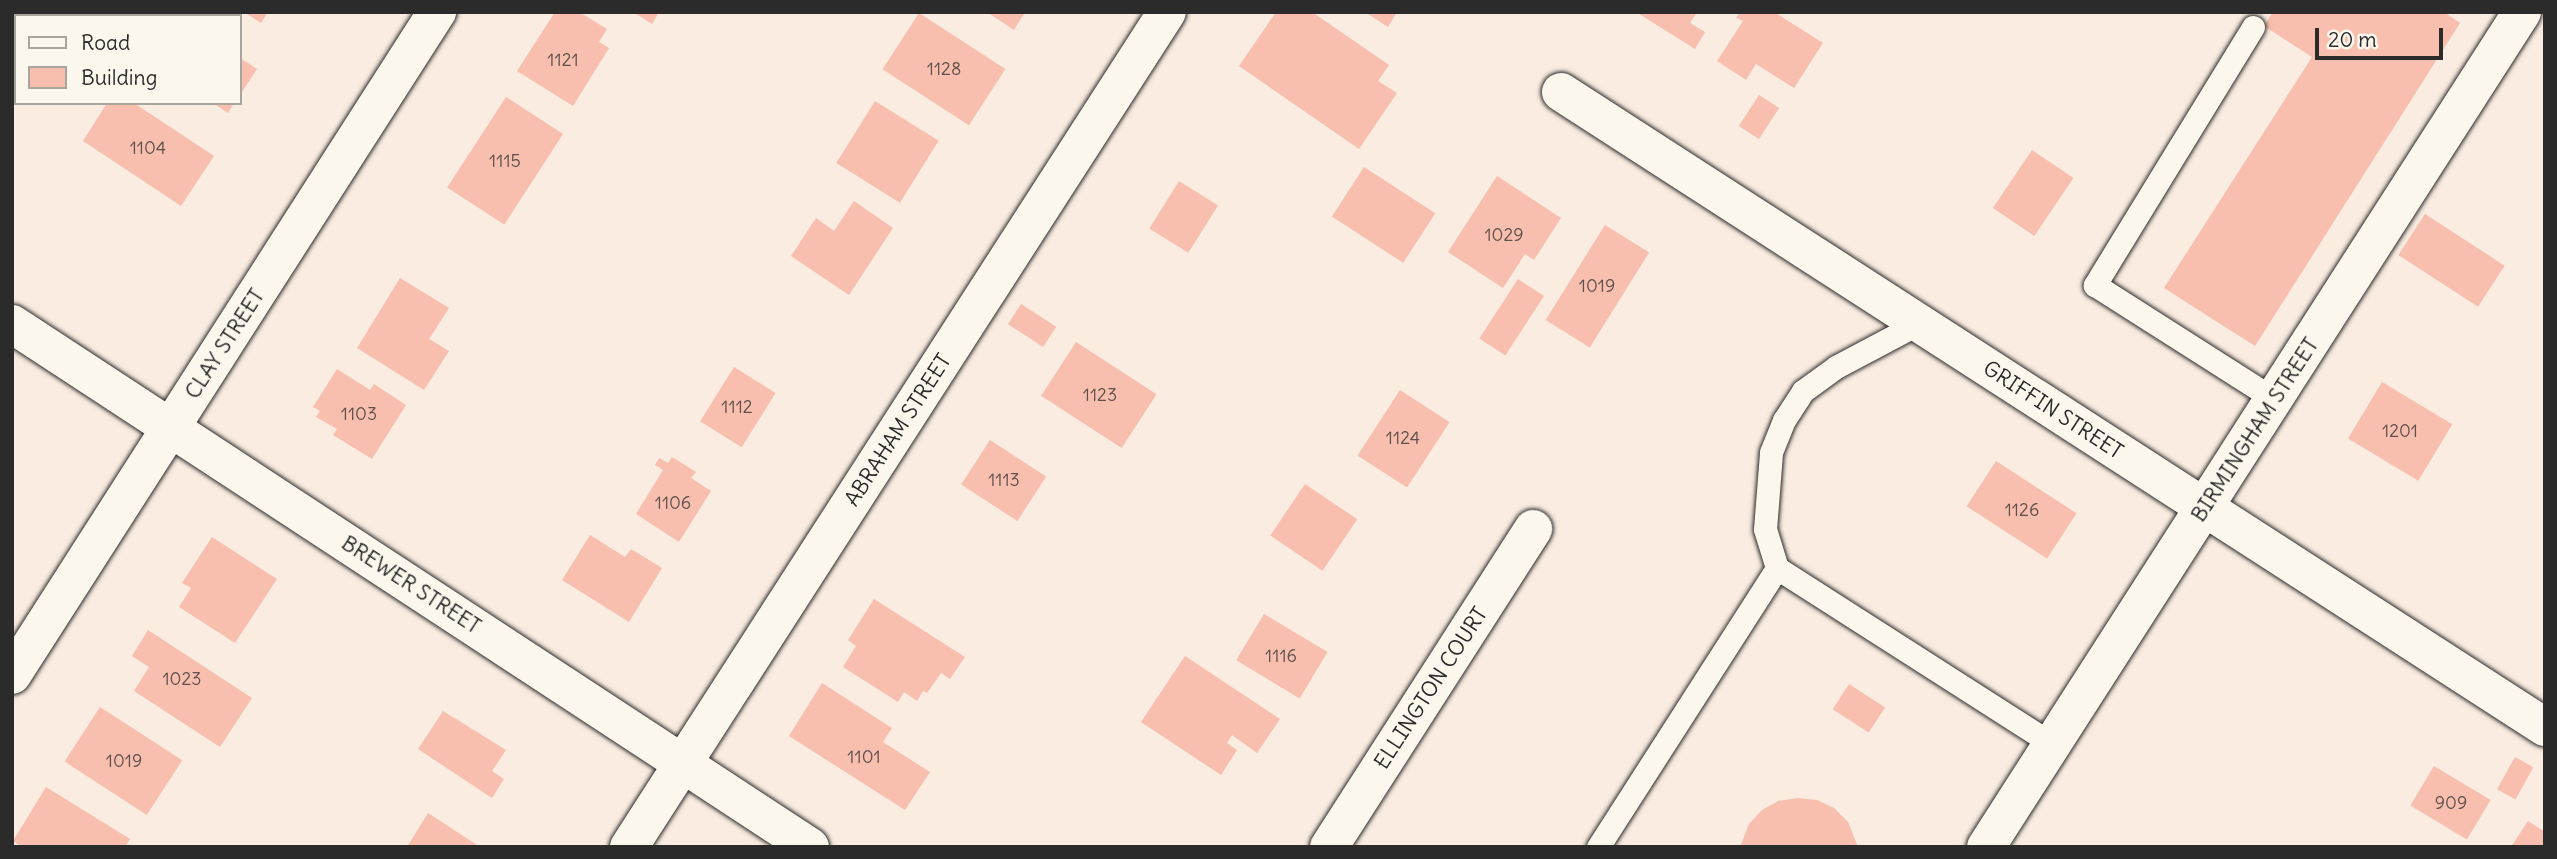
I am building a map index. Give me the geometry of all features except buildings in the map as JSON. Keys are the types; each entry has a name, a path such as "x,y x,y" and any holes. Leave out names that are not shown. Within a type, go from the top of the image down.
{"street":[{"name":"CLAY STREET","path":"12,676 437,12"},
{"name":"ABRAHAM STREET","path":"629,847 1167,12"},
{"name":"BIRMINGHAM STREET","path":"1986,847 2522,12"},
{"name":"GRIFFIN STREET","path":"1561,92 2545,727"},
{"name":"BREWER STREET","path":"12,324 810,847"},
{"name":"ELLINGTON COURT","path":"1329,847 1533,529"}],"lane":[{"path":"2253,27 2095,285 2274,399"},
{"path":"1919,323 1836,368 1803,391 1784,420 1771,453 1766,486 1765,529 1777,568 2052,744"},
{"path":"1598,847 1777,568"}]}
